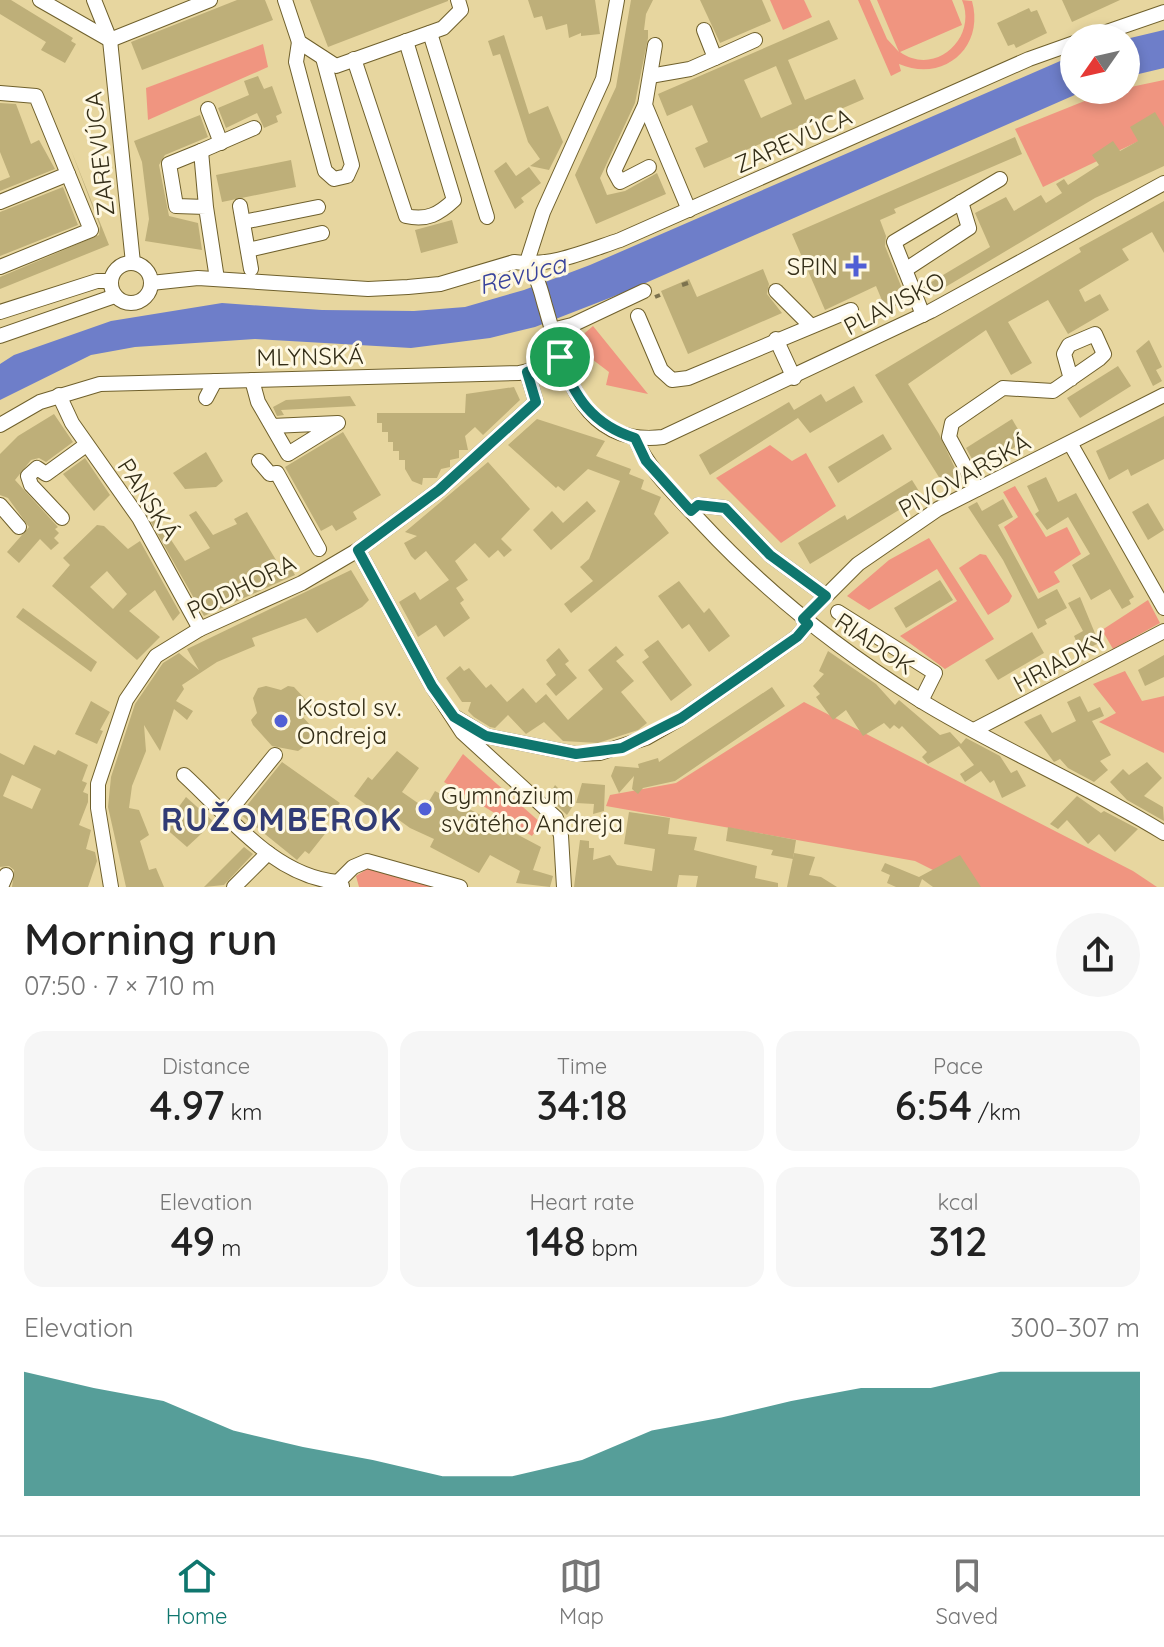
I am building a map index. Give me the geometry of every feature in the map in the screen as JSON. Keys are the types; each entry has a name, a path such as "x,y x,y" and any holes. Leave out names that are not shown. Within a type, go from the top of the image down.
{"street":[{"path":"40,0 110,40 210,0"},
{"name":"ZAREVÚCA","path":"94,0 110,40 133,263"},
{"path":"285,0 299,42 296,62 325,171 334,179 347,176 352,165 323,58"},
{"path":"299,42 336,66 443,28 461,10 458,0"},
{"path":"617,0 608,62 599,90 543,212 526,265 538,283 560,357 576,395 590,413 617,431 635,438"},
{"path":"1129,24 1164,12"},
{"path":"704,30 715,58"},
{"path":"430,33 487,217"},
{"path":"650,76 690,69 755,40"},
{"path":"354,59 406,216 418,219 439,214 454,200 406,41"},
{"path":"649,167 620,182 614,171 645,105 655,45"},
{"name":"ZAREVÚCA","path":"151,283 253,275 368,289 408,287 440,284 507,263 526,265 560,260 689,210 1060,48"},
{"path":"0,93 36,96 91,230 0,267"},
{"path":"645,105 689,210"},
{"path":"208,109 221,143"},
{"path":"206,207 176,206 169,164 254,128"},
{"path":"201,151 217,279"},
{"path":"0,202 68,174"},
{"path":"923,315 894,242 1000,179"},
{"name":"PLAVISKO","path":"635,438 673,434 794,378 923,315 1164,183"},
{"path":"905,270 969,228 961,202"},
{"path":"240,206 253,275"},
{"path":"243,222 318,207"},
{"path":"248,250 322,233"},
{"path":"133,263 146,269 151,283 148,295 138,303 125,303 115,296 110,281 118,267 133,263"},
{"path":"0,312 97,281 110,281"},
{"path":"551,326 572,325 644,291"},
{"path":"776,291 809,324"},
{"path":"0,336 115,296"},
{"path":"638,316 661,370 672,380 688,378 809,324 851,310"},
{"path":"776,339 794,378"},
{"name":"MLYNSKÁ","path":"0,425 59,395 100,384 527,372 560,357"},
{"name":"PODHORA","path":"111,887 98,808 98,784 112,734 126,700 156,656 200,629 302,583 323,556 358,550 439,490 536,402 527,372"},
{"path":"977,489 949,437 952,423 1003,388 1053,391 1071,379"},
{"path":"252,380 258,402 272,426"},
{"path":"206,398 215,381"},
{"name":"PANSKÁ","path":"59,395 86,445 139,518 200,629"},
{"name":"PIVOVARSKÁ","path":"454,717 486,736 561,751 600,753 622,748 693,711 797,637 826,596 874,551 938,509 1164,395"},
{"name":"RIADOK","path":"635,438 646,461 750,575 806,622 921,701 1164,833"},
{"path":"1070,443 1164,608"},
{"path":"62,518 31,485 28,476 37,468 46,474 57,470 86,445"},
{"path":"259,461 270,474 277,473 323,556"},
{"path":"0,505 19,527"},
{"path":"691,511 698,505 725,508 770,555 826,596"},
{"path":"358,550 432,686 462,732 556,818 561,836 564,887"},
{"path":"838,612 935,673 921,701"},
{"name":"HRIADKY","path":"976,729 1164,631"},
{"path":"227,814 275,755"},
{"path":"184,775 268,853 300,874 341,884 358,863 371,861 460,887"},
{"path":"234,887 268,853"}],"shaded area":[{"path":"770,0 804,0 812,17 783,30"},
{"path":"858,0 870,0 887,39 899,52 877,0 952,0 962,25 900,52 913,59 939,57 959,40 964,28 962,0 972,1 972,33 966,47 945,65 915,69 899,64 901,71 891,76"},
{"path":"263,44 268,67 148,120 146,88"},
{"path":"1164,80 1164,129 1043,187 1015,129 1077,104 1140,104 1140,85"},
{"path":"593,326 648,394 606,385 609,372 572,344"},
{"path":"770,445 792,461 806,453 836,506 781,543 716,478"},
{"path":"1015,486 1046,537 1067,527 1081,554 1054,572 1060,582 1039,593 1004,527 1018,517 1003,492"},
{"path":"929,538 994,639 945,669 900,636 957,601 937,569 869,610 847,596 889,560"},
{"path":"980,554 986,555 1012,596 1009,602 988,615 959,568"},
{"path":"1148,600 1160,623 1113,649 1102,630"},
{"path":"1125,671 1142,701 1164,696 1164,753 1099,722 1116,713 1093,684"},
{"path":"804,702 1133,871 1157,887 967,887 915,861 606,806 610,795 676,783"},
{"path":"463,754 541,823 532,836 444,782"},
{"path":"370,867 437,887 359,887 356,876"}],"water":[{"path":"1164,30 1164,68 1140,74 1140,36"},
{"path":"1060,61 1060,101 625,292 535,327 490,338 411,348 255,339 135,347 91,355 0,400 0,364 14,355 111,321 222,303 322,310 414,311 465,307 524,290 590,265"}],"building":[{"path":"0,0 11,0 73,38 71,41 76,44 65,63 41,50 46,42 0,14"},
{"path":"237,0 265,0 273,20 142,70 131,42"},
{"path":"310,0 448,0 448,1 328,47"},
{"path":"528,0 595,0 600,34 581,36 581,33 569,38 567,24 546,30 542,16 534,18"},
{"path":"631,0 653,0 646,14 644,30 648,30 648,38 635,103 600,178 607,195 625,191 657,173 666,194 596,224 575,175 616,87"},
{"path":"700,0 762,0 771,21 720,43"},
{"path":"1062,0 1120,0 1072,22"},
{"path":"1029,8 1031,12 1037,10 1047,33 1016,48 1014,44 1008,46 997,23"},
{"path":"829,20 838,39 788,60 805,100 855,79 864,99 704,168 695,148 708,142 692,105 667,116 658,94","holes":["776,66 792,104 761,118 744,80"]},
{"path":"504,35 529,114 548,106 563,142 549,170 530,166 540,159 528,142 500,54 493,56 488,41"},
{"path":"258,76 264,89 272,86 282,113 276,116 278,122 264,128 257,113 226,128 218,108 249,95 244,81"},
{"path":"0,103 16,104 31,144 39,140 55,169 0,191 0,181 10,177 0,152"},
{"path":"1155,112 1164,127 1164,166 1095,198 927,298 923,287 990,247 975,213 1006,197 1014,211 1041,195 1046,203 1062,193 1056,184 1064,179 1068,185 1099,165 1092,155 1113,141 1120,151 1138,141 1130,127"},
{"path":"200,115 208,137 165,155 159,165 169,216 198,223 202,250 145,241 149,219 142,162 134,141"},
{"path":"1015,137 1022,154 894,209 896,213 880,220 886,236 885,246 907,301 886,310 876,286 825,310 792,234"},
{"path":"71,150 109,245 0,289 0,277 99,235 100,226"},
{"path":"291,160 296,187 222,202 216,175"},
{"path":"506,162 516,176 529,167 541,183 521,198 524,202 515,209 494,171"},
{"path":"63,187 78,225 0,256 0,212"},
{"path":"1164,201 1164,253 1152,232 1122,249 1129,260 1079,290 1085,302 1100,294 1109,310 1068,334 1048,300 1008,322 1032,363 1011,375 986,330 908,384 939,434 961,481 947,490 875,375 1081,252 1079,248"},
{"path":"452,220 458,243 421,253 415,230"},
{"path":"763,269 769,284 767,294 782,313 688,354 661,291 689,279 697,297"},
{"path":"1149,340 1162,367 1156,370 1162,381 1153,386 1136,351"},
{"path":"1118,366 1131,386 1080,418 1067,398"},
{"path":"854,386 863,402 810,433 798,418 710,475 699,455 789,402 794,410 821,394 826,402"},
{"path":"514,387 520,400 483,435 475,427 465,436 468,450 459,450 459,458 450,460 450,467 441,469 437,478 423,478 422,485 412,481 405,469 405,460 399,460 399,451 393,451 393,442 388,442 388,432 382,432 382,423 377,423 377,413 465,413 466,394"},
{"path":"350,396 356,406 281,410 284,415 277,416 273,407 286,400"},
{"path":"54,414 73,442 46,462 39,458 31,460 15,480 58,527 55,529 59,533 54,538 59,543 51,550 40,539 19,563 7,552 29,527 8,498 0,495 0,454 18,436"},
{"path":"1164,416 1164,459 1131,476 1128,469 1109,480 1096,451"},
{"path":"537,419 605,441 596,456 631,469 629,474 644,480 641,489 661,497 654,514 669,533 571,613 564,604 593,581 580,567 589,559 620,481 588,469 564,491 558,486 556,488 508,445"},
{"path":"1012,419 1025,441 978,470 966,448"},
{"path":"343,432 381,495 353,512 357,519 336,531 332,525 321,531 285,467"},
{"path":"883,434 892,449 838,483 828,467"},
{"path":"206,452 223,481 216,487 185,489 173,473"},
{"path":"85,458 110,495 94,511 63,474"},
{"path":"488,462 530,509 501,539 512,550 504,557 498,550 489,558 475,543 455,561 468,580 456,588 464,600 460,603 470,618 444,637 436,625 418,637 399,602 415,592 420,600 449,580 426,551 415,560 411,556 404,543 417,536 405,532"},
{"path":"1046,477 1058,502 1076,493 1134,597 1129,600 1131,604 1122,609 1110,589 1091,600 1072,565 1090,554 1068,517 1047,530 1035,514 1039,511 1027,486"},
{"path":"912,480 922,496 810,564 798,543 845,515 847,520"},
{"path":"149,496 154,505 150,508 185,561 210,548 189,515 196,511 213,535 237,524 234,519 247,512 279,565 287,561 295,575 204,616 139,501"},
{"path":"1003,499 1013,517 998,525 1038,599 1057,589 1067,608 1045,620 1047,624 1038,629 1003,560 968,507 977,502 982,511"},
{"path":"587,501 596,511 551,550 533,530 552,511 563,523"},
{"path":"1148,503 1164,530 1148,540 1132,512"},
{"path":"97,525 104,526 128,549 140,541 180,613 173,621 155,590 129,611 160,637 137,660 52,586 70,565 63,558","holes":["107,571 127,594 113,609 90,587"]},
{"path":"351,570 369,600 362,607 317,633 306,618 252,638 255,646 217,662 182,685 184,689 176,701 193,711 187,720 174,709 160,751 144,725 146,751 132,786 129,808 139,810 149,835 140,841 149,870 156,868 164,887 126,887 108,807 111,777 135,704 163,663 179,653 199,670 187,649"},
{"path":"940,580 953,600 906,628 894,608"},
{"path":"679,581 704,613 709,608 730,636 709,652 689,624 682,629 658,596"},
{"path":"1080,597 1099,643 1081,652 1074,636 1083,631 1068,603"},
{"path":"23,608 97,662 91,672 16,617"},
{"path":"1032,632 1044,653 998,680 985,660"},
{"path":"658,640 692,685 671,701 642,662 649,657 644,650"},
{"path":"616,646 624,655 616,661 634,681 621,692 647,723 638,730 598,743 563,741 544,722 526,734 508,715 495,728 490,727 468,711 471,702 462,702 446,678 460,666 464,671 469,668 486,688 491,684 507,702 523,688 536,703 546,694 568,720 603,689 588,670"},
{"path":"559,648 569,661 565,664 577,678 556,696 546,684 556,675 546,660"},
{"path":"828,651 876,684 895,705 899,700 940,735 950,732 961,744 966,738 1000,756 1011,773 1017,770 1026,786 1002,798 994,780 990,783 981,771 965,782 960,774 974,765 959,746 928,764 922,757 927,752 902,726 899,729 894,725 890,729 884,723 863,736 846,710 833,720 816,697 820,694 813,686 824,674 819,671"},
{"path":"1164,655 1164,677 1145,686 1138,670"},
{"name":"Kostol sv. Ondreja","path":"266,686 281,690 294,687 320,715 301,715 312,727 311,742 298,751 272,746 253,725 251,720 257,713 253,698 258,688"},
{"path":"772,687 785,706 675,781 643,788 638,794 632,789 634,776 619,793 611,776 615,766 639,768 638,764 658,758 659,762"},
{"path":"1080,696 1088,712 1100,707 1104,716 1092,721 1111,755 1100,761 1108,770 1094,782 1068,768 1060,759 1054,762 1024,722 1041,714 1052,733 1076,721 1067,702"},
{"path":"91,701 110,712 100,730 103,731 97,744 75,734"},
{"path":"34,745 55,755 58,750 88,765 82,781 87,783 83,792 88,794 88,802 79,825 91,830 86,849 95,852 97,861 88,887 12,887 14,870 9,866 0,867 0,753 24,765","holes":["12,775 41,789 32,809 3,796"]},
{"path":"397,751 419,768 402,792 425,808 435,791 541,847 533,870 553,876 550,887 516,883 520,871 490,855 479,873 430,847 434,839 410,828 381,807 376,812 354,796 368,777 372,780"},
{"path":"282,762 340,803 322,824 328,830 309,854 305,851 297,860 240,814"},
{"path":"1147,762 1162,778 1144,796 1163,807 1164,821 1127,800 1110,782 1123,769 1129,775"},
{"path":"582,783 605,785 604,811 593,814 594,804 576,803"},
{"path":"555,785 574,804 567,815 548,797"},
{"path":"1077,796 1101,813 1104,811 1138,829 1115,852 1099,834 1088,844 1067,820 1058,829 1050,824"},
{"path":"186,797 214,822 187,847 164,827"},
{"path":"629,812 670,818 668,834 697,837 694,850 757,866 755,878 778,883 778,887 696,887 698,876 679,875 677,887 574,887 580,840 589,841 589,848 594,848 593,860 610,855 617,865 652,871 655,849 624,844"},
{"path":"728,827 796,840 793,859 771,855 773,850 726,841"},
{"path":"244,847 253,854 224,885 204,887"},
{"path":"794,853 815,857 809,875 821,877 837,887 787,887"},
{"path":"960,855 981,887 933,887 922,879 919,887 896,887 887,883 890,875 881,871 885,863 919,877"}],"railway":[{"path":"682,285 688,283"},
{"path":"655,297 660,295"}],"place":[{"name":"SPIN","path":"856,266"},
{"name":"Kostol sv. Ondreja","path":"281,721"},
{"name":"Gymnázium svätého Andreja","path":"425,809"}],"district":[{"name":"RUŽOMBEROK","path":"282,819"}],"route":[{"path":"560,357 570,384 590,413 604,424 635,438 646,461 691,511 698,505 725,508 770,555 804,583 826,596 803,619 808,624 797,637 715,696 646,738 600,753 576,754 486,736 454,717 432,686 358,550 439,490 536,402 527,372 560,357"}],"water label":[{"name":"Revúca","path":"522,274"}]}
